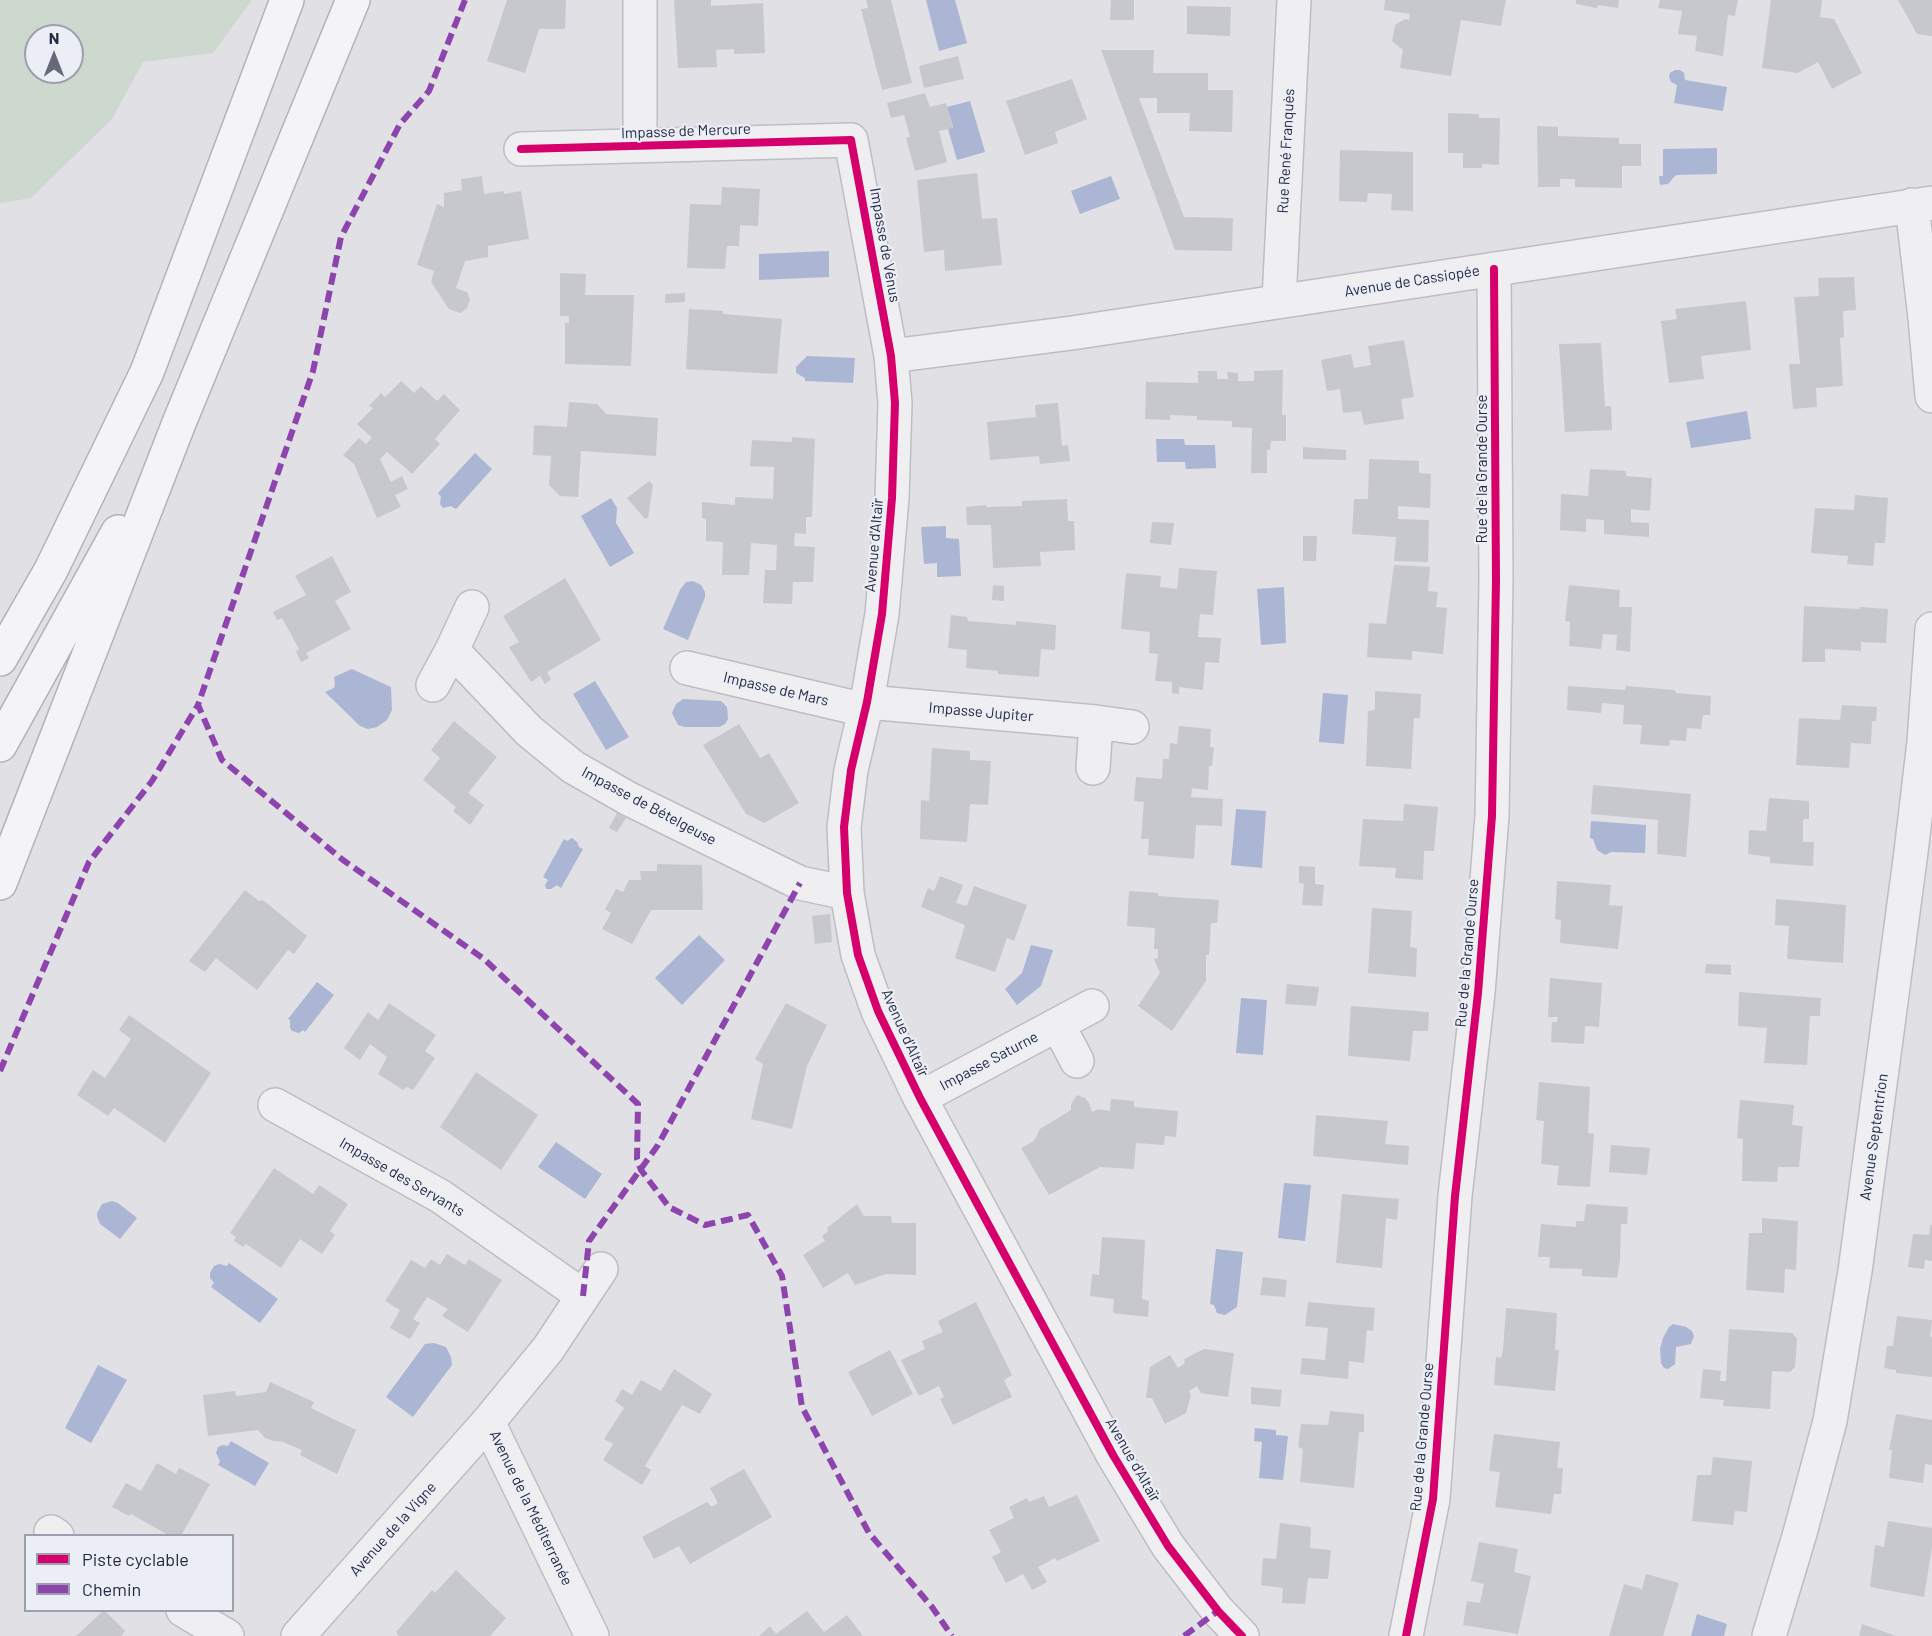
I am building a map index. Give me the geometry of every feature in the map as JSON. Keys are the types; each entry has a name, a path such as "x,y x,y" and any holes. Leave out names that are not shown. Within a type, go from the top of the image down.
{"highway":[{"path":"0,659 51,570 147,372 286,0"},
{"path":"0,883 179,423 353,0"},
{"path":"0,622 147,372"},
{"path":"0,745 179,423"}],"street":[{"path":"640,0 640,145"},
{"name":"Rue René Franquès","path":"1279,301 1294,0"},
{"name":"Impasse de Mercure","path":"520,149 852,140"},
{"name":"Impasse de Vénus","path":"852,140 891,356"},
{"path":"1922,204 1925,318 1932,396"},
{"name":"Avenue de Cassiopée","path":"891,356 1072,333 1922,204"},
{"name":"Rue de la Grande Ourse","path":"1406,1636 1433,1499 1455,1196 1478,993 1492,816 1496,580 1494,269"},
{"name":"Avenue d'Altaïr","path":"891,356 895,403 892,498 882,614 866,706 851,770 844,827 847,893 858,955 874,1000 920,1098 1119,1465 1168,1546 1218,1611 1242,1636"},
{"path":"433,685 472,608"},
{"name":"Avenue Septentrion","path":"1769,1636 1800,1533 1830,1420 1855,1271 1924,742 1932,629"},
{"name":"Impasse de Bételgeuse","path":"452,650 529,731 573,767 629,799 800,883 847,893"},
{"name":"Impasse de Mars","path":"687,668 866,706"},
{"name":"Impasse Jupiter","path":"866,706 1096,722 1132,727"},
{"path":"1094,768 1096,722"},
{"name":"Impasse Saturne","path":"920,1098 1092,1006"},
{"path":"1058,1025 1077,1061"},
{"name":"Impasse des Servants","path":"275,1105 440,1196 583,1296"},
{"name":"Avenue de la Méditerranée","path":"592,1636 489,1422 548,1349 601,1269"},
{"name":"Avenue de la Vigne","path":"298,1636 489,1422"},
{"path":"185,1612 227,1636"}],"shaded area":[{"path":"0,0 252,0 213,53 143,62 112,119 31,198 0,203"}],"water":[{"path":"926,0 955,0 967,43 939,51"},
{"path":"1675,70 1684,73 1685,80 1727,87 1723,111 1674,103 1677,85 1671,82 1669,77 1670,73"},
{"path":"970,101 985,152 957,160 948,129 953,127 947,107"},
{"path":"1717,148 1717,174 1676,175 1668,184 1660,185 1659,176 1663,176 1663,149"},
{"path":"1111,176 1120,199 1080,214 1071,191"},
{"path":"829,251 829,277 759,280 759,254"},
{"path":"807,356 855,358 853,383 805,381 805,378 796,373 796,367"},
{"path":"1747,411 1751,439 1691,448 1686,422"},
{"path":"1156,439 1184,439 1185,445 1215,445 1216,468 1186,469 1185,462 1157,462"},
{"path":"475,453 492,469 456,509 451,506 443,508 438,493"},
{"path":"611,498 617,508 616,523 634,553 610,567 581,516"},
{"path":"946,526 946,538 959,539 961,576 937,577 937,563 924,564 921,527"},
{"path":"693,581 701,585 705,597 688,640 663,629 680,590 686,582"},
{"path":"1284,587 1286,643 1261,645 1257,589"},
{"path":"352,669 391,687 392,710 387,720 377,727 368,729 360,726 325,692 334,688 334,677"},
{"path":"595,681 629,737 606,750 573,694"},
{"path":"1323,693 1348,695 1344,744 1319,742"},
{"path":"683,699 721,701 727,707 728,719 719,727 678,725 672,713 676,704"},
{"path":"1236,809 1266,811 1262,868 1231,865"},
{"path":"1591,821 1646,825 1645,853 1611,852 1605,855 1597,850 1593,839 1590,838"},
{"path":"572,838 583,849 561,888 557,885 546,889 545,885 548,880 543,877 564,839 567,841"},
{"path":"699,935 725,960 682,1005 655,978"},
{"path":"1031,945 1053,950 1041,986 1017,1005 1005,989 1022,973"},
{"path":"317,982 334,995 305,1032 303,1030 299,1033 292,1031 288,1019"},
{"path":"1241,998 1267,1000 1263,1055 1236,1053"},
{"path":"556,1142 602,1174 585,1199 538,1167"},
{"path":"1284,1183 1311,1185 1305,1241 1278,1238"},
{"path":"112,1201 137,1218 120,1239 100,1224 97,1216 102,1204"},
{"path":"1216,1249 1243,1252 1237,1307 1225,1315 1217,1313 1214,1305 1210,1304"},
{"path":"229,1263 278,1299 260,1323 211,1287 214,1283 210,1278 210,1273 214,1266 219,1264 227,1266"},
{"path":"1673,1324 1686,1327 1692,1331 1694,1336 1691,1344 1676,1347 1675,1364 1668,1369 1664,1368 1661,1363 1660,1349 1663,1338"},
{"path":"434,1343 446,1347 452,1365 413,1417 386,1397 425,1344"},
{"path":"98,1365 127,1380 91,1443 65,1428"},
{"path":"1255,1428 1276,1430 1276,1435 1288,1436 1283,1480 1259,1478 1262,1442 1254,1441"},
{"path":"231,1441 269,1463 255,1486 218,1465 220,1461 216,1453 218,1447 228,1446"},
{"path":"1697,1614 1727,1624 1724,1636 1691,1636"}],"building":[{"path":"507,0 566,0 565,29 539,29 525,73 487,61"},
{"path":"674,0 711,0 711,6 763,3 765,53 734,54 734,49 716,50 717,67 678,68"},
{"path":"866,0 891,0 912,83 882,90 861,9 868,8"},
{"path":"1111,0 1134,0 1134,20 1110,20"},
{"path":"1385,0 1506,0 1501,26 1461,20 1451,76 1400,68 1403,49 1392,41 1395,25 1405,19 1409,20 1410,14 1384,10"},
{"path":"1576,0 1619,0 1618,8 1598,5 1597,8 1576,4"},
{"path":"1660,0 1738,0 1735,16 1728,15 1723,56 1695,51 1697,36 1678,34 1682,11 1658,8"},
{"path":"1771,0 1822,0 1820,17 1834,19 1862,73 1832,89 1818,62 1798,73 1762,68"},
{"path":"1898,0 1932,0 1932,36 1917,34"},
{"path":"1187,6 1231,7 1230,36 1187,34"},
{"path":"1101,50 1154,50 1153,73 1208,73 1208,90 1233,90 1232,132 1189,131 1190,113 1157,113 1157,98 1139,98 1184,217 1233,218 1232,251 1175,250"},
{"path":"958,56 964,79 924,88 919,66"},
{"path":"1072,79 1087,119 1055,132 1058,143 1025,155 1006,101"},
{"path":"925,93 930,107 946,103 953,128 939,131 947,162 915,171 906,138 910,137 904,115 891,118 887,103"},
{"path":"1448,113 1479,114 1479,118 1500,118 1499,165 1482,164 1482,168 1463,168 1463,153 1448,153"},
{"path":"1537,126 1558,127 1558,136 1619,138 1619,144 1641,144 1641,166 1622,166 1622,188 1575,187 1575,179 1560,179 1560,187 1538,187"},
{"path":"1340,150 1413,152 1413,211 1391,210 1392,194 1368,193 1367,202 1339,201"},
{"path":"977,173 982,219 997,218 1002,265 945,271 944,250 924,252 917,180"},
{"path":"482,176 484,194 521,191 529,239 488,246 488,257 465,261 456,288 467,292 470,299 467,308 460,313 449,309 431,282 434,271 417,265 437,204 444,207 444,193 462,190 461,179"},
{"path":"722,187 760,189 758,226 740,225 739,246 727,246 725,269 687,268 690,204 721,205"},
{"path":"560,273 586,274 585,295 634,295 631,366 565,364 565,323 569,323 569,316 560,316"},
{"path":"1854,277 1856,310 1843,311 1844,337 1840,338 1843,386 1816,388 1817,407 1793,409 1789,364 1800,364 1794,297 1819,296 1818,278"},
{"path":"685,293 685,302 665,303 665,294"},
{"path":"1746,301 1751,350 1701,356 1704,379 1669,383 1661,321 1677,319 1675,309"},
{"path":"689,309 782,319 777,374 686,369"},
{"path":"1404,340 1414,397 1401,399 1404,419 1364,425 1361,411 1343,413 1340,389 1327,391 1321,360 1351,354 1354,368 1371,365 1368,346"},
{"path":"1601,343 1605,406 1611,406 1612,430 1565,432 1559,344"},
{"path":"1283,370 1282,415 1286,415 1286,441 1271,441 1270,450 1267,450 1267,473 1251,473 1252,428 1232,427 1232,421 1197,420 1197,416 1170,415 1170,420 1145,419 1146,382 1198,383 1198,371 1217,371 1217,379 1228,379 1227,372 1238,373 1238,381 1254,381 1254,371"},
{"path":"401,381 414,393 421,386 437,401 444,394 460,410 435,439 440,444 412,474 387,452 380,459 391,482 402,476 408,489 395,495 401,507 377,518 354,464 343,455 359,438 366,444 372,438 357,424 373,408 369,406 381,393 385,397"},
{"path":"569,402 597,404 606,414 658,418 656,456 581,451 578,497 560,496 549,485 551,456 533,455 534,425 567,427"},
{"path":"1058,403 1062,446 1068,445 1070,461 1040,464 1039,456 990,460 987,422 1036,417 1035,405"},
{"path":"792,437 815,439 812,517 806,517 806,534 795,533 794,546 815,547 813,582 793,582 792,604 763,603 765,570 776,570 777,545 751,543 749,575 722,575 723,542 706,541 706,519 702,518 702,502 735,505 735,497 773,499 774,467 750,466 752,440 792,442"},
{"path":"1303,447 1346,450 1346,460 1303,459"},
{"path":"1369,459 1419,461 1419,473 1431,474 1430,508 1398,506 1398,519 1429,520 1428,562 1394,561 1396,537 1352,534 1354,499 1368,499"},
{"path":"1590,469 1626,471 1626,476 1652,478 1650,511 1631,509 1631,522 1649,523 1649,537 1604,534 1604,520 1586,519 1586,532 1560,530 1561,494 1588,496"},
{"path":"649,481 653,485 648,518 645,519 627,498"},
{"path":"1855,495 1888,498 1885,543 1875,543 1873,566 1847,564 1848,556 1811,553 1815,508 1854,510"},
{"path":"1067,499 1068,521 1074,521 1075,550 1040,552 1041,566 993,568 991,525 967,525 966,507 1022,506 1022,501"},
{"path":"1152,522 1174,523 1171,545 1150,543"},
{"path":"1303,536 1317,536 1316,561 1303,561"},
{"path":"332,556 351,592 335,601 351,629 306,653 309,658 301,662 296,652 299,649 282,618 277,620 273,612 306,595 295,576"},
{"path":"1394,565 1430,567 1428,591 1438,592 1436,607 1447,608 1443,654 1412,651 1412,660 1367,657 1369,623 1386,624"},
{"path":"1179,568 1217,571 1213,615 1200,614 1198,637 1221,638 1219,663 1205,662 1203,690 1179,687 1179,694 1172,693 1172,682 1155,681 1158,654 1149,653 1150,632 1121,629 1126,573 1161,576 1160,587 1177,589"},
{"path":"565,578 601,640 547,672 551,679 545,684 540,676 531,682 509,647 519,642 503,616"},
{"path":"993,585 1004,586 1004,601 992,600"},
{"path":"1569,585 1620,590 1619,607 1632,607 1630,652 1616,650 1617,635 1603,634 1601,649 1569,646 1570,622 1565,621"},
{"path":"1804,606 1888,609 1886,643 1861,642 1861,651 1825,649 1825,662 1802,662"},
{"path":"951,615 967,617 968,621 1016,625 1016,621 1056,625 1055,650 1041,649 1039,677 998,674 998,671 966,668 967,650 948,648"},
{"path":"1568,686 1625,690 1626,686 1711,696 1710,715 1703,715 1701,729 1687,728 1686,741 1670,740 1669,746 1640,744 1642,725 1623,724 1624,705 1602,703 1601,713 1567,710"},
{"path":"1375,691 1421,694 1420,718 1414,718 1411,769 1366,766 1368,711 1375,710"},
{"path":"1842,705 1877,707 1876,721 1872,721 1871,744 1851,743 1849,768 1796,765 1799,718 1840,720"},
{"path":"454,721 497,757 468,793 484,805 470,825 453,811 456,807 423,780 440,758 431,750"},
{"path":"739,724 760,758 769,753 799,803 764,823 746,814 703,745"},
{"path":"1179,726 1211,729 1210,747 1214,747 1212,766 1209,766 1208,790 1192,788 1191,797 1223,799 1222,826 1196,825 1194,859 1148,855 1149,839 1141,839 1144,802 1134,801 1136,777 1162,779 1163,759 1169,759 1170,743 1177,744"},
{"path":"932,748 970,751 970,760 991,761 988,805 970,804 967,842 920,839 921,800 929,801"},
{"path":"1593,785 1691,794 1686,857 1657,854 1658,820 1591,814"},
{"path":"1769,798 1809,801 1809,819 1803,819 1803,842 1814,842 1813,866 1770,863 1770,857 1748,854 1749,830 1766,831"},
{"path":"1404,804 1438,807 1434,851 1424,851 1423,880 1395,878 1396,868 1359,866 1363,819 1403,821"},
{"path":"617,813 626,818 617,832 609,828"},
{"path":"657,864 702,865 703,910 651,910 632,944 602,929 611,913 605,909 616,889 623,892 629,880 641,880 640,871 657,871"},
{"path":"1299,866 1315,867 1315,884 1324,885 1322,906 1302,905 1304,884 1299,883"},
{"path":"940,876 963,885 956,903 967,906 974,886 1027,905 1014,941 1007,938 995,972 955,958 965,925 921,907 928,888 934,891"},
{"path":"1557,881 1611,885 1609,905 1623,906 1618,949 1560,943 1561,920 1555,919"},
{"path":"245,890 259,901 263,900 307,936 294,954 288,950 257,990 216,958 205,972 189,961"},
{"path":"1129,891 1158,893 1158,896 1219,900 1217,923 1211,923 1209,955 1206,955 1206,981 1172,1031 1138,1006 1160,973 1154,959 1158,958 1158,949 1154,949 1155,928 1127,926"},
{"path":"1776,899 1846,905 1843,963 1787,959 1789,926 1775,925"},
{"path":"1372,908 1412,911 1410,947 1417,948 1416,977 1368,973"},
{"path":"830,914 832,942 815,944 812,916"},
{"path":"1706,964 1731,965 1731,975 1705,973"},
{"path":"1550,978 1602,983 1599,1027 1585,1026 1584,1044 1551,1042 1552,1022 1557,1022 1558,1017 1548,1017"},
{"path":"1287,984 1319,987 1316,1006 1285,1004"},
{"path":"1739,992 1821,998 1820,1016 1810,1016 1807,1065 1764,1063 1767,1028 1738,1026"},
{"path":"389,1003 436,1035 425,1051 435,1058 413,1090 407,1087 403,1090 378,1074 387,1057 370,1044 360,1060 344,1048 368,1012 378,1020"},
{"path":"786,1003 827,1025 807,1066 792,1129 751,1119 763,1064 755,1059"},
{"path":"1351,1006 1429,1012 1428,1031 1413,1031 1410,1061 1348,1056"},
{"path":"129,1015 211,1073 165,1143 114,1108 108,1116 77,1095 93,1070 105,1078 131,1039 119,1030"},
{"path":"476,1072 538,1115 501,1170 440,1127"},
{"path":"1539,1082 1590,1087 1588,1133 1594,1134 1590,1187 1557,1185 1559,1166 1541,1164 1544,1121 1536,1120"},
{"path":"1077,1095 1085,1098 1092,1112 1098,1109 1110,1111 1111,1099 1134,1101 1134,1107 1178,1111 1176,1137 1165,1136 1164,1145 1136,1143 1134,1169 1100,1167 1049,1195 1021,1148 1034,1141 1040,1129 1071,1110 1071,1104"},
{"path":"1740,1100 1794,1105 1792,1125 1803,1126 1799,1167 1778,1167 1777,1182 1742,1181 1743,1139 1737,1138"},
{"path":"1316,1115 1388,1121 1385,1144 1409,1146 1408,1165 1313,1156"},
{"path":"1611,1145 1650,1148 1647,1175 1609,1172"},
{"path":"274,1168 313,1194 319,1185 348,1204 330,1231 335,1235 322,1254 300,1239 281,1268 246,1244 243,1247 234,1241 236,1237 230,1233"},
{"path":"1342,1194 1399,1199 1397,1220 1386,1218 1382,1268 1336,1263"},
{"path":"857,1204 864,1216 891,1216 892,1223 916,1223 916,1275 886,1274 855,1285 848,1273 823,1288 803,1255 825,1241 822,1236 828,1231 827,1228"},
{"path":"1586,1204 1628,1207 1627,1224 1621,1224 1617,1278 1582,1276 1582,1269 1549,1268 1550,1257 1538,1257 1541,1224 1576,1227 1576,1221 1584,1221"},
{"path":"1762,1218 1798,1221 1796,1270 1785,1269 1784,1293 1746,1290 1749,1233 1762,1233"},
{"path":"1930,1225 1932,1225 1932,1261 1925,1260 1924,1269 1908,1267 1913,1234 1929,1235"},
{"path":"1102,1237 1145,1240 1142,1299 1149,1301 1148,1317 1113,1313 1114,1299 1090,1296 1092,1274 1099,1275"},
{"path":"447,1254 465,1265 469,1259 502,1280 468,1332 442,1316 448,1309 427,1297 413,1319 420,1323 410,1339 390,1328 400,1310 385,1301 411,1260 425,1268 431,1259 440,1265"},
{"path":"1263,1277 1287,1280 1285,1297 1260,1295"},
{"path":"976,1302 1012,1375 1004,1380 1012,1397 953,1425 940,1399 944,1397 939,1386 919,1396 901,1360 925,1349 922,1341 943,1332 938,1321"},
{"path":"1308,1302 1375,1308 1373,1331 1367,1330 1364,1363 1349,1361 1348,1379 1300,1374 1302,1358 1325,1360 1328,1328 1305,1326"},
{"path":"1506,1308 1557,1313 1555,1350 1559,1350 1555,1391 1494,1385 1496,1357 1501,1358 1503,1350"},
{"path":"1897,1316 1932,1320 1930,1337 1932,1337 1932,1377 1896,1373 1896,1370 1884,1368 1887,1346 1893,1346"},
{"path":"1729,1329 1792,1333 1797,1339 1795,1367 1790,1372 1772,1371 1770,1409 1723,1406 1724,1400 1700,1398 1703,1369 1721,1371 1720,1381 1726,1381"},
{"path":"1204,1349 1234,1353 1228,1397 1201,1393 1197,1386 1189,1391 1191,1395 1186,1413 1165,1424 1152,1398 1146,1398 1150,1367 1170,1355 1178,1368 1185,1363 1184,1359"},
{"path":"890,1350 913,1394 872,1416 848,1372"},
{"path":"674,1369 712,1394 700,1414 682,1405 645,1466 651,1470 642,1485 603,1460 613,1444 604,1439 624,1408 615,1401 622,1389 632,1395 641,1380 661,1391"},
{"path":"270,1382 314,1402 311,1408 356,1430 337,1474 300,1455 302,1450 265,1438 258,1430 208,1436 203,1395 235,1391 236,1396 266,1392"},
{"path":"1251,1387 1282,1390 1280,1407 1251,1404"},
{"path":"1330,1411 1364,1414 1364,1432 1359,1432 1354,1488 1300,1482 1303,1449 1298,1447 1301,1424 1328,1425"},
{"path":"1896,1414 1932,1420 1932,1465 1925,1464 1923,1483 1889,1478 1892,1450 1889,1450"},
{"path":"1494,1434 1560,1442 1557,1468 1563,1468 1561,1494 1554,1494 1551,1514 1495,1507 1500,1472 1489,1471"},
{"path":"1713,1457 1752,1461 1747,1512 1735,1511 1733,1525 1692,1521 1697,1475 1711,1475"},
{"path":"157,1463 176,1474 179,1468 210,1484 182,1534 166,1534 131,1514 129,1516 112,1507 126,1483 141,1491"},
{"path":"744,1469 772,1517 690,1564 679,1546 654,1559 642,1537 707,1502 712,1507 718,1503 710,1488"},
{"path":"1077,1495 1100,1541 1057,1561 1055,1558 1038,1567 1047,1582 1032,1590 1023,1574 1006,1583 992,1557 1001,1552 989,1530 1014,1518 1009,1507 1027,1498 1029,1502 1044,1496 1049,1507"},
{"path":"1888,1521 1932,1528 1932,1547 1924,1597 1870,1587 1875,1545 1884,1547"},
{"path":"1280,1523 1311,1527 1310,1548 1331,1550 1328,1579 1308,1578 1305,1604 1282,1603 1283,1588 1261,1585 1263,1558 1276,1559"},
{"path":"1479,1542 1518,1549 1514,1572 1531,1576 1518,1634 1463,1625 1467,1601 1480,1603 1484,1584 1471,1581"},
{"path":"456,1570 506,1618 490,1636 399,1636 396,1632 432,1590 435,1593"},
{"path":"1646,1574 1679,1583 1663,1636 1609,1636 1624,1584 1642,1589"},
{"path":"807,1611 824,1632 847,1615 863,1636 759,1636 770,1626 776,1634"},
{"path":"102,1612 106,1612 125,1631 121,1636 76,1636"},
{"path":"1862,1624 1896,1636 1859,1636"}],"marked path":[{"path":"465,0 429,91 400,124 341,237 313,371 198,705 222,760 343,860 484,959 638,1104 637,1159 641,1170 669,1207 705,1225 748,1215 782,1276 802,1407 869,1533 932,1607 952,1636"},
{"path":"0,1071 89,862 152,781 198,705"},
{"path":"583,1296 589,1241 658,1145 800,883"},
{"path":"1184,1636 1218,1611"}],"cycle path":[{"path":"521,149 851,140 891,356 895,403 892,498 882,614 867,702 851,770 844,827 847,893 858,955 878,1011 920,1098 1113,1455 1168,1546 1218,1611 1242,1636"},
{"path":"1406,1636 1433,1499 1455,1196 1478,993 1492,816 1496,580 1494,269"}]}
